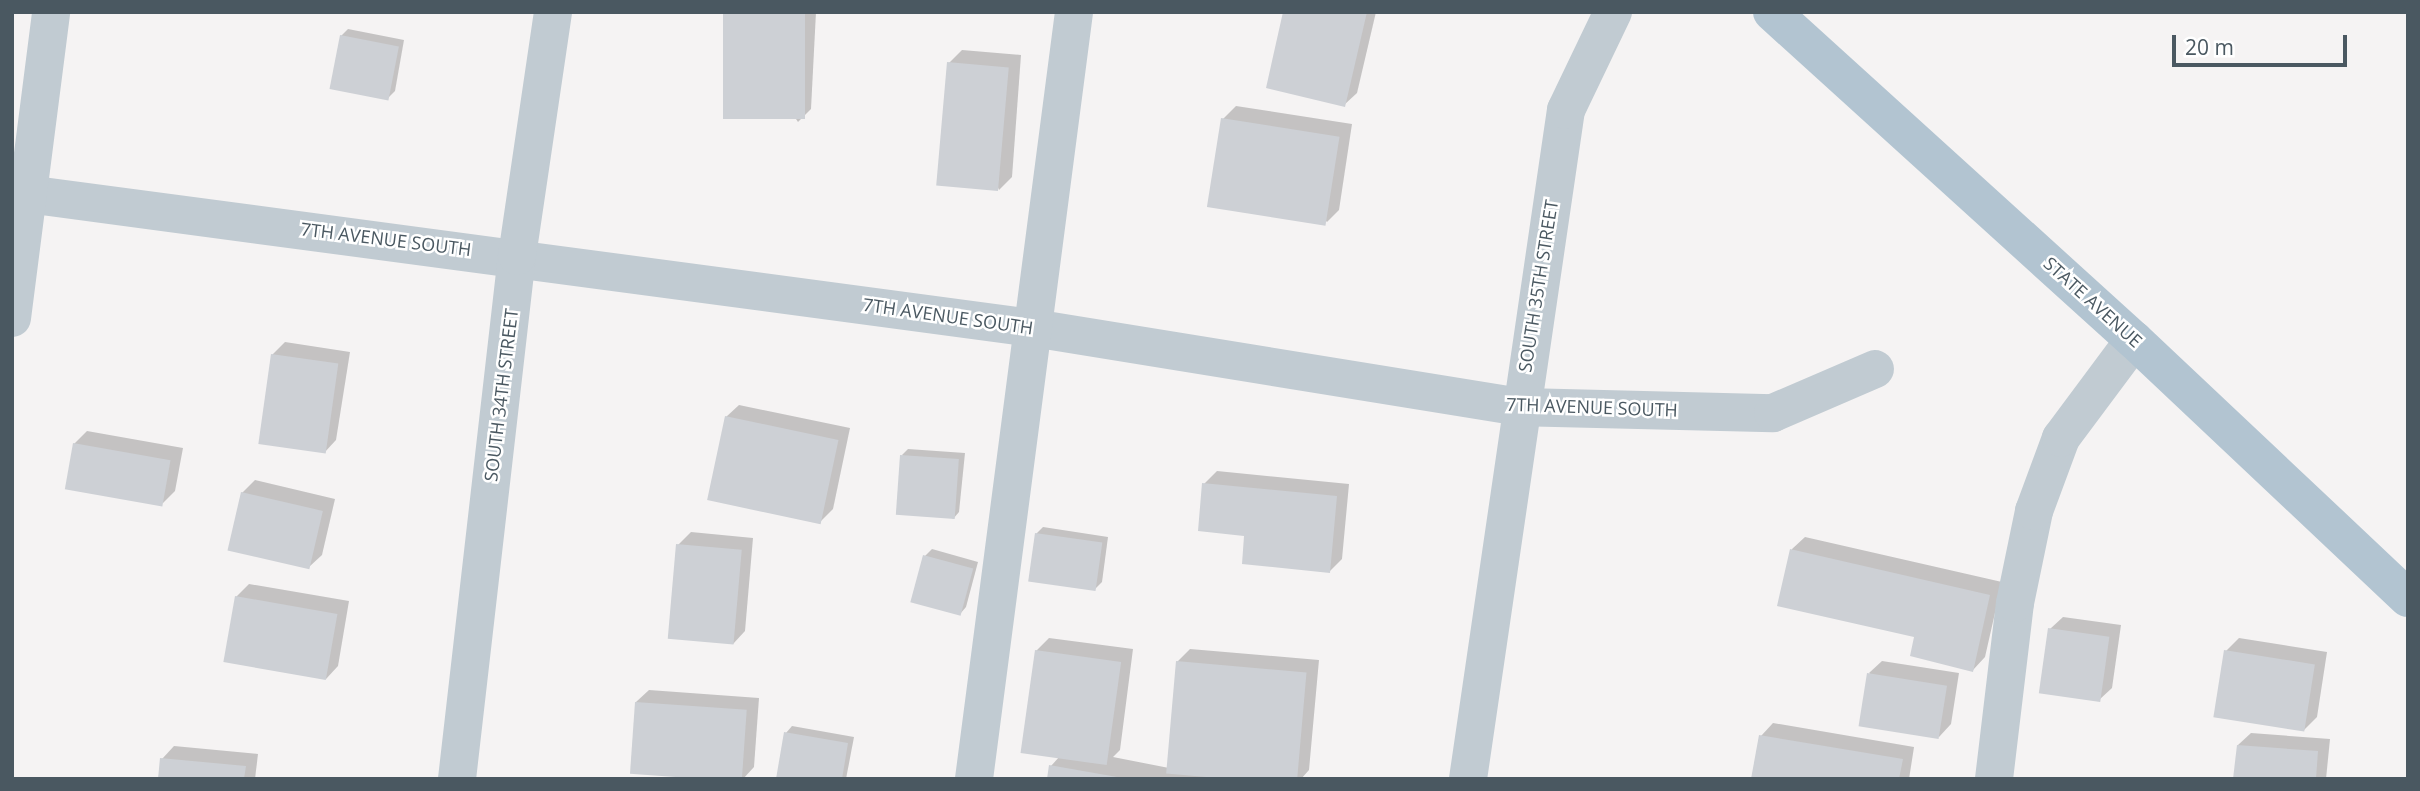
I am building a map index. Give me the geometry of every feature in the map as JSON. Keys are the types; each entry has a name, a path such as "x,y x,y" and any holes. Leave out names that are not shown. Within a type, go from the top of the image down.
{"main road":[{"name":"STATE AVENUE","path":"1772,12 2134,340 2408,598"}],"street":[{"path":"12,318 20,193 51,12"},
{"name":"SOUTH 34TH STREET","path":"457,779 517,256 553,12"},
{"path":"974,779 1074,12"},
{"name":"SOUTH 35TH STREET","path":"1468,779 1519,407 1566,110 1613,12"},
{"name":"7TH AVENUE SOUTH","path":"20,193 517,256 1033,328 1519,407 1773,413 1875,369"},
{"path":"1994,779 2015,603 2034,511 2061,438 2134,340"}],"building":[{"path":"723,12 805,12 805,119 723,119"},
{"path":"1283,12 1367,12 1345,107 1266,88"},
{"path":"340,35 399,46 388,100 330,89"},
{"path":"947,62 1009,67 998,191 936,186"},
{"path":"1221,118 1340,137 1325,226 1207,207"},
{"path":"271,354 338,363 326,454 258,444"},
{"path":"725,416 838,440 821,524 707,500"},
{"path":"73,443 170,460 162,506 65,489"},
{"path":"900,455 959,459 955,519 896,515"},
{"path":"1202,483 1337,496 1330,573 1242,564 1244,536 1198,531"},
{"path":"241,492 323,511 309,569 228,550"},
{"path":"1035,533 1102,542 1096,591 1028,582"},
{"path":"676,544 742,550 733,644 668,639"},
{"path":"1790,549 1990,595 1973,672 1910,656 1914,637 1777,606"},
{"path":"923,555 973,568 961,616 910,602"},
{"path":"235,596 337,614 326,680 223,662"},
{"path":"2048,628 2109,637 2100,702 2039,693"},
{"path":"1035,650 1121,662 1107,765 1021,753"},
{"path":"2224,650 2315,664 2304,732 2213,717"},
{"path":"1176,661 1307,672 1297,779 1228,779 1166,774"},
{"path":"1867,673 1947,686 1939,739 1859,726"},
{"path":"635,702 747,710 742,779 630,774"},
{"path":"784,732 848,743 842,779 776,779"},
{"path":"1759,735 1903,759 1899,779 1751,779"},
{"path":"2237,745 2318,751 2316,779 2233,779"},
{"path":"160,758 246,766 244,779 158,779"},
{"path":"1049,765 1117,777 1117,779 1047,779"}]}
